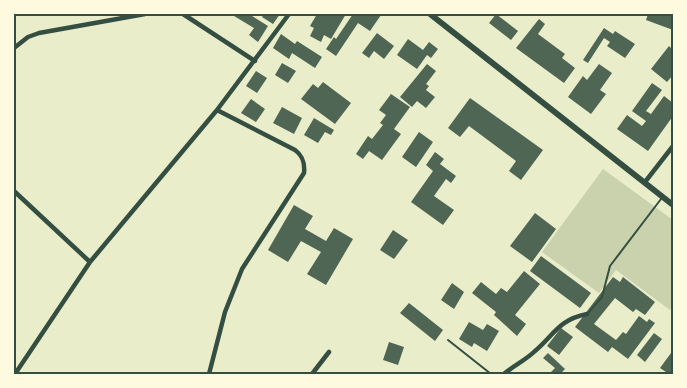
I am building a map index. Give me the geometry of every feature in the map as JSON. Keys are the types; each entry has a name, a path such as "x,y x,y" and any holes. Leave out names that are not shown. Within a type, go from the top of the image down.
{"main road":[{"path":"430,14 673,205"}],"street":[{"path":"14,48 28,37 39,33 145,14"},
{"path":"183,14 255,61"},
{"path":"15,374 90,262 217,110 289,14"},
{"path":"209,374 225,312 242,269 304,173 305,166 303,159 295,150 217,110"},
{"path":"645,182 673,146"},
{"path":"14,191 90,262"},
{"path":"504,374 535,351 560,324 568,319 587,314"},
{"path":"312,374 329,352"}],"lane":[{"path":"587,314 602,297 610,266 663,198"},
{"path":"448,340 491,374"}],"green space":[{"path":"603,169 673,220 673,305 670,310 616,270 599,293 542,252"}],"building":[{"path":"236,14 249,14 268,26 258,42 249,35 254,28 234,16"},
{"path":"264,14 280,14 273,24 262,17"},
{"path":"317,14 346,14 331,39 324,35 321,42 310,36 314,28 310,26"},
{"path":"353,14 381,15 370,31 358,23 336,56 326,49 334,37 336,39"},
{"path":"496,14 518,31 511,40 489,23"},
{"path":"648,14 667,14 673,16 673,30 646,20"},
{"path":"539,19 545,24 538,34 565,54 562,58 575,68 564,83 516,48"},
{"path":"604,28 613,34 615,31 635,44 625,58 607,46 610,42 604,38 588,63 583,60"},
{"path":"377,33 394,46 384,59 374,51 369,58 362,53"},
{"path":"281,34 295,44 297,41 322,57 315,68 292,53 289,59 273,48"},
{"path":"408,39 423,50 429,42 438,49 431,58 427,55 417,69 397,55"},
{"path":"669,46 673,50 673,75 667,82 651,69"},
{"path":"282,63 296,71 288,83 275,75"},
{"path":"427,64 436,71 426,84 429,86 426,90 435,97 426,108 417,101 412,107 400,97"},
{"path":"599,64 612,73 600,90 606,94 591,114 568,97 583,76 587,80"},
{"path":"256,71 267,78 257,93 246,86"},
{"path":"323,82 351,103 335,124 301,99 313,84 318,88"},
{"path":"652,83 662,90 646,111 651,114 664,96 673,103 673,116 648,151 617,129 627,115 642,126 646,121 632,111"},
{"path":"391,94 410,107 394,129 401,134 382,160 369,151 363,159 356,154 368,136 372,139 383,125 380,123 386,115 379,110"},
{"path":"470,98 543,150 521,180 509,171 516,161 469,126 460,137 448,128"},
{"path":"251,99 265,109 256,122 241,113"},
{"path":"282,107 302,118 294,134 273,123"},
{"path":"314,118 334,130 331,135 325,132 318,143 304,135"},
{"path":"419,132 433,142 416,167 402,157"},
{"path":"435,152 444,159 440,164 456,176 451,183 446,179 434,196 454,210 443,225 411,202 433,171 426,165"},
{"path":"294,205 313,216 305,229 326,241 334,228 353,239 326,285 307,274 321,252 301,241 288,262 268,250"},
{"path":"535,213 556,229 532,262 510,246"},
{"path":"393,230 408,240 394,259 380,250"},
{"path":"541,256 591,293 580,308 530,271"},
{"path":"524,271 540,284 515,315 526,324 517,336 494,315 496,312 472,293 481,282 496,294 501,288 507,292"},
{"path":"613,277 620,282 623,277 655,302 645,315 636,309 633,312 615,298 594,324 616,340 623,332 626,334 639,316 647,322 649,319 655,323 628,359 612,347 608,352 575,327"},
{"path":"452,283 464,292 454,309 441,300"},
{"path":"409,303 443,330 435,341 400,313"},
{"path":"469,322 483,330 487,324 499,331 487,351 474,343 472,347 459,339"},
{"path":"561,328 573,337 559,355 547,346"},
{"path":"654,333 662,339 645,362 637,355"},
{"path":"389,342 404,347 398,365 383,360"},
{"path":"548,353 565,369 562,372 564,374 551,372 555,368 543,358"},
{"path":"671,353 673,355 673,374 669,374 660,368"}]}
